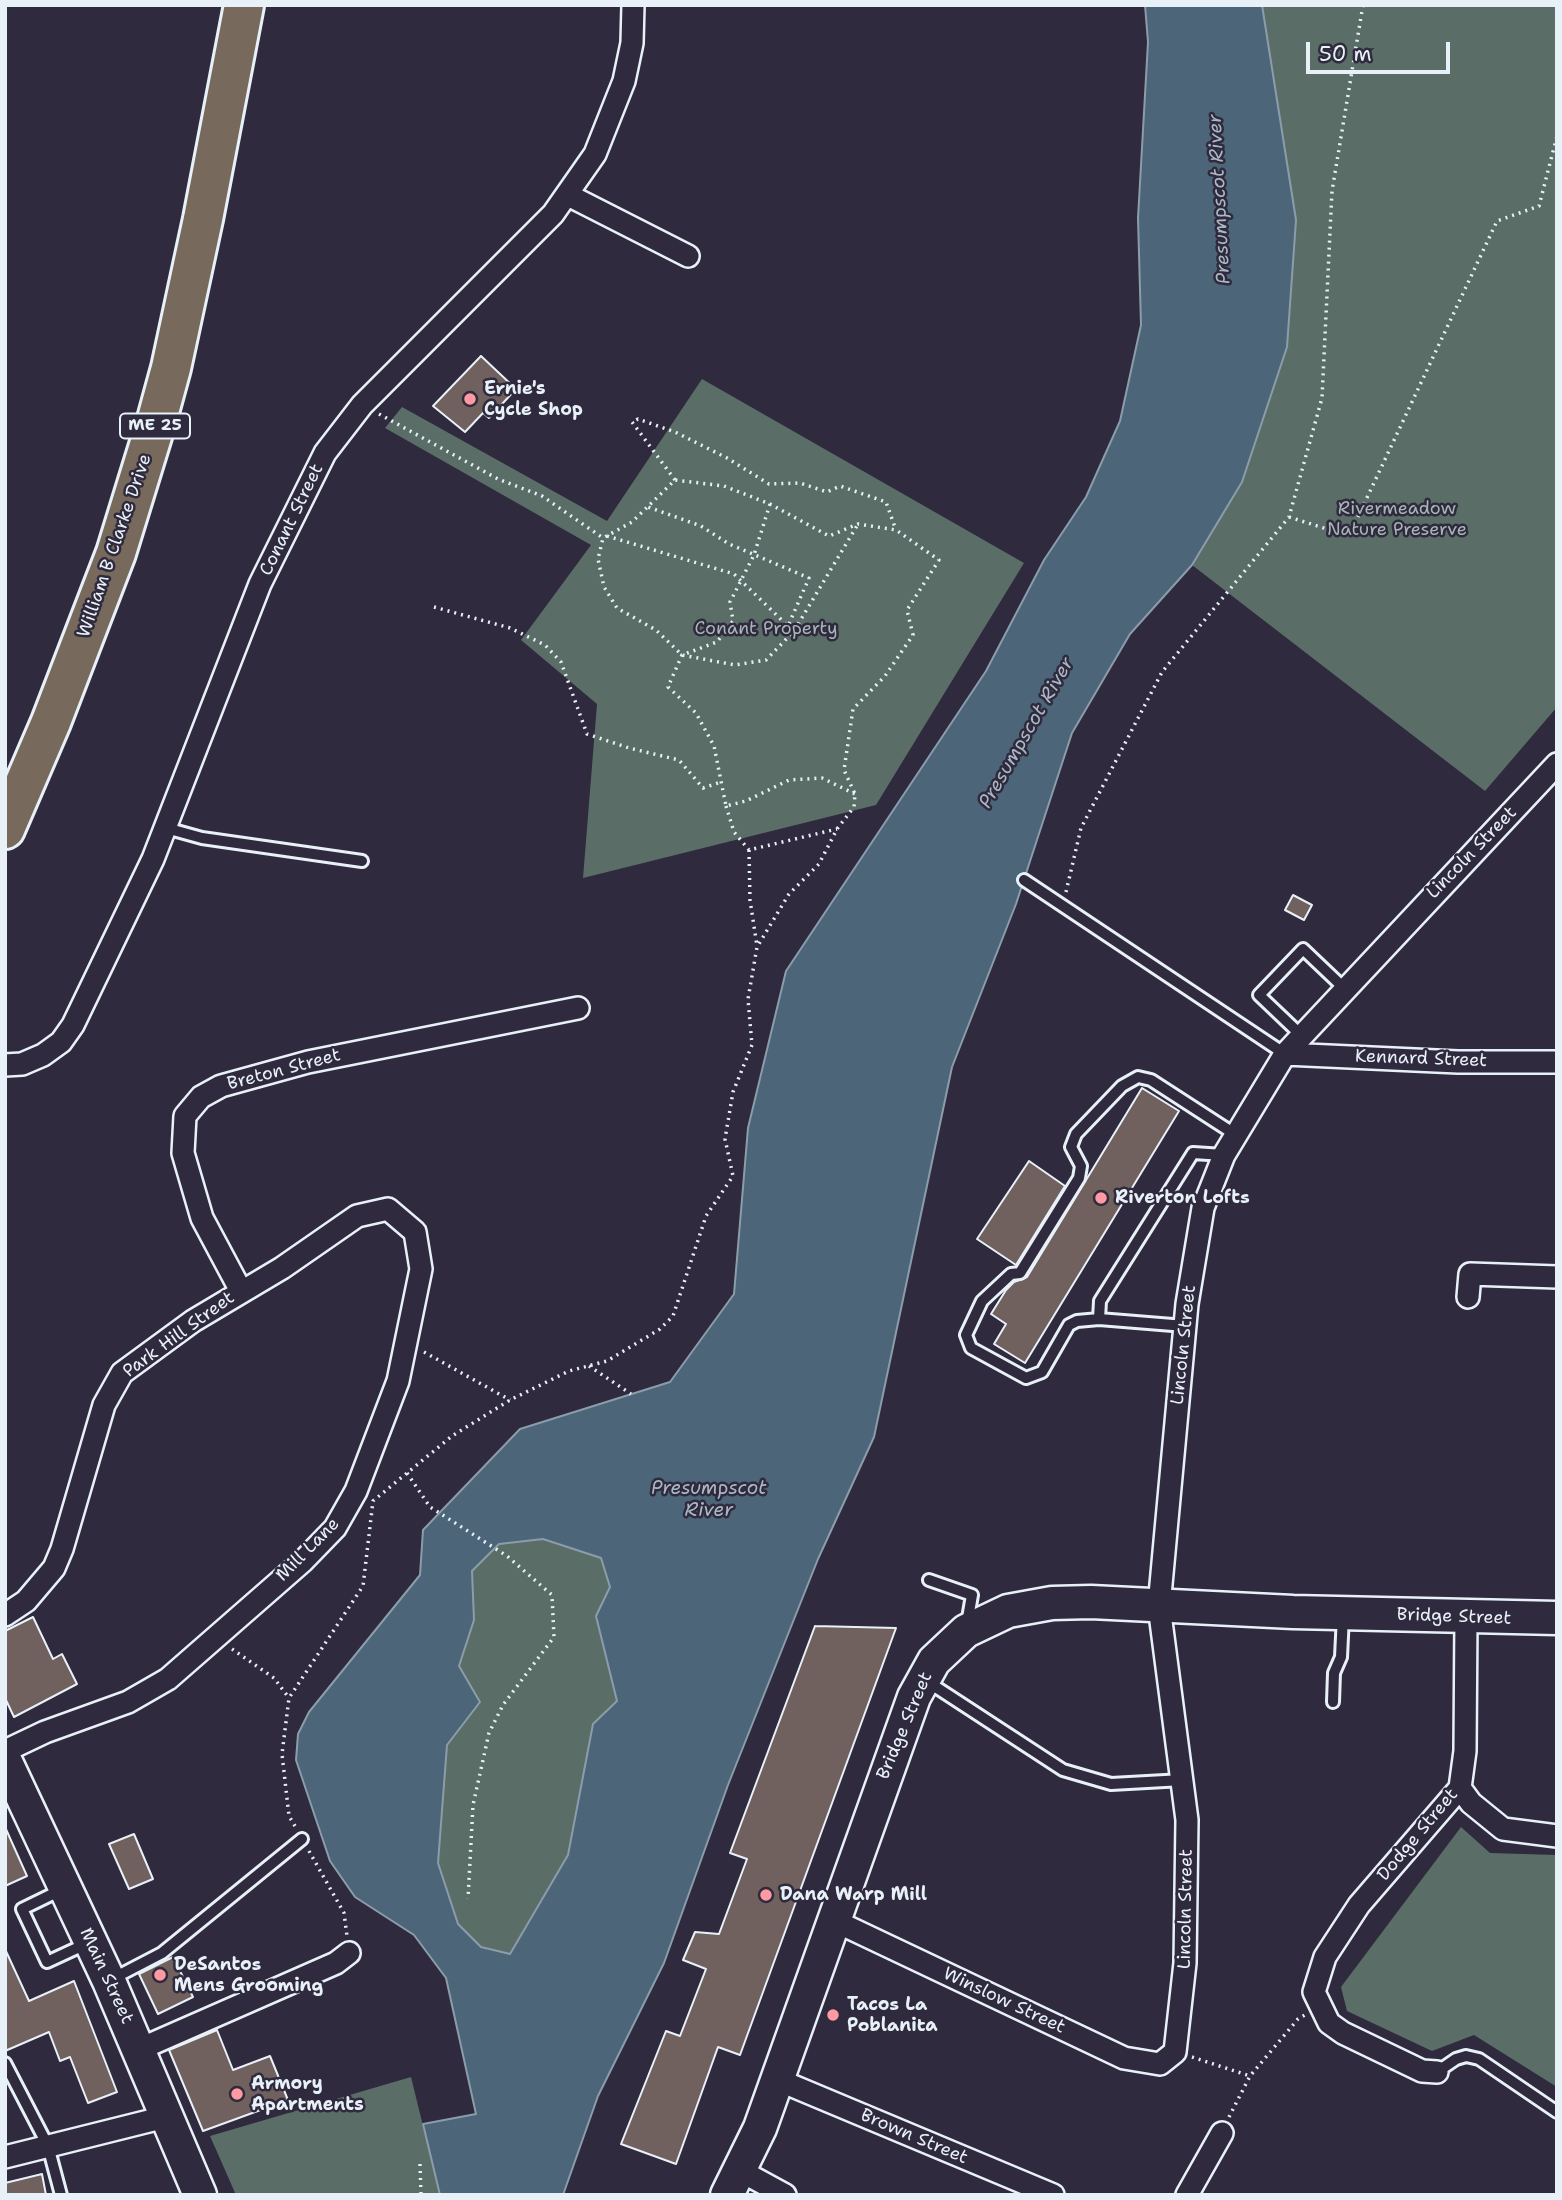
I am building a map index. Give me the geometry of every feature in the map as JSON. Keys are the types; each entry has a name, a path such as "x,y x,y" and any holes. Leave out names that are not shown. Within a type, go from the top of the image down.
{"highway":[{"name":"William B Clarke Drive","path":"5,829 111,565 156,423 200,233 244,5"}],"street":[{"name":"Conant Street","path":"5,1065 22,1064 43,1055 61,1042 73,1025 166,828 260,584 325,453 362,404 536,231 568,195 595,154 612,117 632,43 633,5"},
{"path":"568,195 688,256"},
{"name":"Lincoln Street","path":"1175,2052 1185,1963 1187,1820 1159,1606 1185,1326 1200,1219 1224,1155 1285,1054 1557,764"},
{"name":"Breton Street","path":"241,1291 202,1218 183,1153 185,1116 201,1097 221,1086 308,1062 531,1015 578,1008"},
{"name":"Kennard Street","path":"1285,1054 1458,1062 1557,1062"},
{"name":"Park Hill Street","path":"5,1615 26,1601 54,1568 66,1537 104,1405 122,1373 241,1291 282,1268 358,1216 388,1209 399,1219"},
{"name":"Mill Lane","path":"5,1751 45,1732 128,1702 168,1679 216,1639 335,1528 356,1491 386,1418 407,1342 421,1269 415,1232 399,1219"},
{"path":"1468,1297 1470,1274 1557,1277"},
{"name":"Bridge Street","path":"734,2183 776,2078 899,1733 922,1679 948,1644 966,1630 1009,1611 1052,1603 1343,1614 1557,1618"},
{"name":"Dodge Street","path":"1317,2000 1325,1956 1359,1905 1460,1788 1465,1751 1466,1617"},
{"name":"Main Street","path":"5,1760 140,2049 200,2195"},
{"path":"1460,1788 1471,1803 1503,1829 1557,1836"},
{"name":"Winslow Street","path":"833,1920 1124,2058 1160,2064 1175,2052"},
{"path":"140,2049 336,1963 349,1953"},
{"path":"1317,2000 1329,2022 1359,2042 1422,2071 1437,2072"},
{"name":"Brown Street","path":"776,2078 1053,2195"},
{"path":"5,2157 169,2116"},
{"path":"1187,2195 1222,2133"},
{"path":"734,2183 784,2194"}],"lane":[{"path":"166,828 202,838 362,861"},
{"path":"1024,880 1285,1054"},
{"path":"1302,1036 1259,995 1303,949 1345,989"},
{"path":"1185,1326 1100,1319 1069,1325 1042,1372 1026,1378 971,1348 967,1335 982,1301 1011,1274 1020,1273 1079,1178 1081,1166 1071,1147 1076,1134 1122,1086 1138,1077 1151,1080 1236,1135"},
{"path":"1100,1319 1100,1301 1194,1153 1224,1155"},
{"path":"929,1580 972,1595 966,1630"},
{"path":"1332,1702 1334,1673 1341,1657 1343,1614"},
{"path":"922,1679 1063,1770 1111,1784 1183,1780"},
{"path":"109,1981 162,1953 302,1839"},
{"path":"65,1888 22,1909 47,1962 91,1942"},
{"path":"1437,2072 1456,2059 1466,2056 1479,2059 1557,2112"},
{"path":"5,2063 48,2146 61,2195"}],"path":[{"path":"1063,906 1081,828 1162,672 1289,517 1322,398 1332,191 1363,5"},
{"path":"1289,517 1349,536 1497,221 1539,206 1557,136"},
{"path":"362,404 498,479 542,496 605,537 734,574 788,626 809,578 754,555 701,526 648,507"},
{"path":"757,947 789,894 819,864 837,829 854,807 855,794 844,770 853,709 885,676 913,635 907,610 939,560 896,530 858,524 829,536 770,504 724,486 675,480 632,422 638,419 674,432 727,458 769,484 800,483 827,492 840,486 886,502 896,530"},
{"path":"675,480 632,522 605,537 598,559 604,587 617,608 656,630 682,655 735,665 766,660 794,631 858,524"},
{"path":"349,1953 344,1913 289,1816 282,1754 289,1698 363,1586 373,1501 452,1436 510,1400 569,1371 607,1361 660,1329 673,1316 706,1216 733,1176 725,1139 733,1093 752,1045 748,999 757,947 750,900 749,850 734,832 714,746 696,713 668,687 682,655 717,642 733,621 730,602 754,555 770,504"},
{"path":"434,607 510,628 545,645 561,662 587,734 679,760 703,788 721,782"},
{"path":"726,806 746,801 789,779 822,778 855,794"},
{"path":"749,850 837,829"},
{"path":"407,1342 510,1400"},
{"path":"589,1366 631,1394"},
{"path":"407,1473 430,1507 507,1556 552,1595 554,1637 503,1705 489,1733 473,1805 468,1899"},
{"path":"216,1639 274,1678 289,1698"},
{"path":"1222,2133 1250,2076 1317,2000"},
{"path":"1175,2052 1250,2076"},
{"path":"420,2164 421,2195"}],"green space":[{"name":"Rivermeadow Nature Preserve","path":"1262,5 1557,5 1557,707 1485,791 1192,565 1242,482 1265,35"},
{"name":"Conant Property","path":"702,379 1024,563 876,805 583,878 597,704 521,640 591,545 385,428 402,407 607,521"},
{"path":"543,1539 601,1558 610,1587 596,1616 617,1701 593,1724 568,1855 510,1955 481,1947 458,1924 438,1863 447,1745 480,1702 459,1666 474,1620 472,1571 499,1544"},
{"path":"1461,1827 1490,1853 1557,1855 1557,2087 1474,2035 1432,2051 1347,2011 1341,1987"},
{"path":"411,2077 440,2195 236,2195 210,2136"}],"water":[{"name":"Presumpscot River","path":"1145,5 1262,5 1296,220 1287,347 1242,482 1192,565 1130,634 1072,733 1016,904 952,1067 874,1437 818,1559 728,1785 664,1963 598,2096 563,2195 440,2195 423,2124 476,2114 446,1978 414,1935 355,1897 330,1861 296,1760 298,1734 309,1712 420,1575 423,1530 520,1429 670,1382 734,1294 748,1128 786,971 986,671 1044,560 1086,497 1120,421 1141,325 1138,218 1148,42","holes":["543,1539 601,1558 610,1587 596,1616 617,1701 593,1724 568,1855 510,1954 481,1947 458,1924 438,1863 447,1745 480,1702 459,1666 474,1620 472,1571 499,1544"]}],"building":[{"path":"481,356 516,389 489,418 483,413 465,432 433,406"},
{"path":"1293,895 1312,905 1304,920 1285,910"},
{"name":"Riverton Lofts","path":"1142,1088 1179,1111 1025,1363 994,1344 1006,1324 991,1314 1006,1290 1014,1282 1027,1277"},
{"path":"1029,1161 1065,1186 1016,1265 977,1239"},
{"path":"33,1617 53,1659 62,1654 77,1684 14,1717 5,1698 5,1631"},
{"name":"Dana Warp Mill","path":"815,1626 896,1628 740,2055 718,2047 676,2164 621,2144 666,2031 680,2036 706,1969 683,1960 695,1932 719,1934 747,1859 730,1853"},
{"path":"5,1827 27,1876 5,1886"},
{"path":"134,1834 153,1879 129,1889 109,1844"},
{"path":"5,1949 29,2001 74,1981 117,2092 88,2103 70,2057 60,2061 49,2032 5,2051"},
{"path":"173,1957 193,1997 158,2014 139,1974"},
{"name":"Armory Apartments","path":"217,2030 233,2070 270,2056 288,2100 203,2131 169,2050"},
{"path":"42,2174 46,2195 5,2195 5,2183"}],"place":[{"name":"Ernie's Cycle Shop","path":"470,399"},
{"name":"Riverton Lofts","path":"1101,1198"},
{"name":"Dana Warp Mill","path":"766,1895"},
{"name":"DeSantos Mens Grooming","path":"160,1975"},
{"name":"Tacos La Poblanita","path":"833,2015"},
{"name":"Armory Apartments","path":"237,2094"}]}
